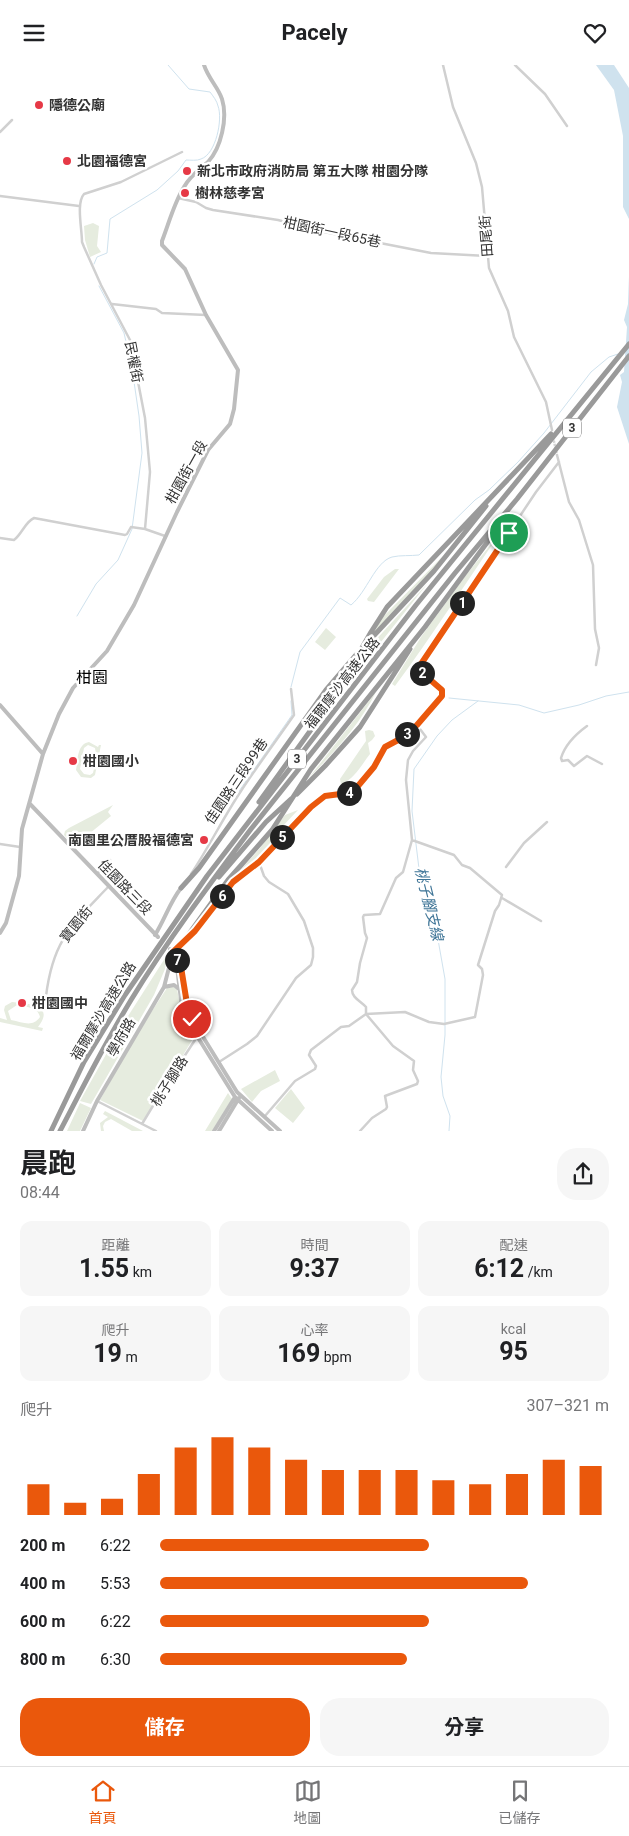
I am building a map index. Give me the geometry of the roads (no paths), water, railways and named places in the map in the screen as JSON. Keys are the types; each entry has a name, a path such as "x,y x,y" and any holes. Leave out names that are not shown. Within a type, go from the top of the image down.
{"highway":[{"name":"福爾摩沙高速公路","path":"51,1131 84,1062 124,995 207,876 416,605 629,344"},
{"name":"福爾摩沙高速公路","path":"60,1131 84,1082 131,1000 251,829 455,573 517,499 629,356"},
{"path":"207,876 331,702 387,607 575,408"},
{"path":"182,888 199,868 326,690 407,601 464,535 505,483"},
{"path":"186,938 228,880 272,830 311,769 425,627 497,531 517,499"},
{"path":"192,911 266,822 280,807 302,790 360,727 425,627"}],"street":[{"name":"柑園街一段","path":"43,755 59,714 71,691 107,651 134,605 165,536 208,450 228,428 234,409 238,370 206,315 185,269 162,245 178,198 188,179 208,162 220,142 224,116 222,99 204,65"},
{"name":"田尾街","path":"443,65 453,107 476,163 482,187 489,268 508,311 514,337 546,402 551,426"},
{"path":"515,65 545,94 567,127"},
{"path":"0,132 12,120"},
{"path":"0,196 79,206 80,198 84,194 121,182 182,152"},
{"name":"柑園街一段65巷","path":"178,198 196,202 213,210 278,220 324,232 430,253 487,256"},
{"name":"民權街","path":"79,206 82,242 101,285 129,335 145,418 150,472 146,529"},
{"path":"112,304 156,309 162,313 206,315"},
{"path":"557,455 569,502 580,520 593,565 595,629 600,648 596,665"},
{"path":"280,1131 238,1097 188,1010 181,967 172,951 195,931 233,882 259,862 320,799 353,790 374,767 385,747 400,739 417,725 442,696 442,690 420,671 419,667 559,462"},
{"path":"0,538 14,540 29,521 34,518 125,535 128,534 131,527 146,529 165,536"},
{"name":"佳園路三段99巷","path":"156,936 174,897 209,847 240,792 294,715 291,689"},
{"path":"0,705 43,755 22,829 17,881 6,923 0,933"},
{"path":"360,1131 372,1118 386,1109 385,1096 417,1084 418,1081 413,1070 414,1061 393,1046 366,1014 365,1005 358,1001 352,993 357,983 360,963 368,938 365,933 363,917 364,915 380,914 396,878 403,872 412,840 406,780 408,760 413,751 426,737 417,725"},
{"path":"588,726 578,732 563,753 562,761 568,760 574,766 586,756 602,764"},
{"name":"佳園路三段","path":"30,804 156,936"},
{"path":"506,867 524,843 548,822"},
{"path":"412,840 454,855 460,863 470,868 499,892 502,898 541,921"},
{"path":"0,844 20,847"},
{"path":"97,874 110,860"},
{"path":"219,1062 257,1036 296,978 311,965 313,957 313,948 304,921 288,894 269,882 264,876 259,862"},
{"name":"寶園街","path":"46,996 51,968 57,949 66,933 108,887"},
{"path":"264,1118 295,1081 315,1069 316,1065 309,1055 311,1050 342,1027 349,1026 366,1014 405,1012 429,1021 444,1024 475,1017 483,975 482,969 478,965 495,911 502,898"},
{"name":"學府路","path":"83,1131 97,1101 164,987 172,951"},
{"path":"176,957 182,1008 187,1020 238,1097 272,1131"},
{"path":"164,987 174,985 179,989"},
{"name":"桃子腳路","path":"142,1124 197,1037"},
{"path":"214,1131 238,1097"},
{"path":"219,1131 238,1097"},
{"path":"97,1101 156,1131"}],"water":[{"path":"596,65 614,65 629,88 629,219 623,207 623,136 614,90"},
{"path":"629,276 629,444 617,407 622,382 620,375 624,372 627,327 624,320 628,304"}],"waterway":[{"path":"94,264 97,257 107,253 110,219 157,190 178,171 186,160 198,160 206,156 211,150 217,135 220,119 216,100 210,92 189,89 168,65"},
{"path":"77,616 96,584 118,560 132,529 142,453 132,368 124,333 99,286"},
{"path":"291,687 300,652 340,598 351,605 386,560 395,556 419,555 475,500 489,490 518,462 544,433 591,372 609,357 618,354"},
{"path":"449,698 519,705 544,713 579,705 606,696 629,692"},
{"path":"239,791 292,715 291,701"},
{"name":"桃子腳支線","path":"449,1131 450,1116 443,1096 441,1077 445,1035 445,979 434,917 420,877 412,811 414,769 437,736 452,720 478,701"}],"tunnel":[{"path":"553,437 557,455"}],"place":[{"name":"隱德公廟","path":"39,105"},
{"name":"北園福德宮","path":"67,161"},
{"name":"新北市政府消防局 第五大隊 柑園分隊","path":"187,171"},
{"name":"樹林慈孝宮","path":"185,193"},
{"name":"柑園國小","path":"73,761"},
{"name":"南園里公厝股福德宮","path":"204,840"},
{"name":"柑園國中","path":"22,1003"}],"district":[{"name":"柑園","path":"92,677"}]}
